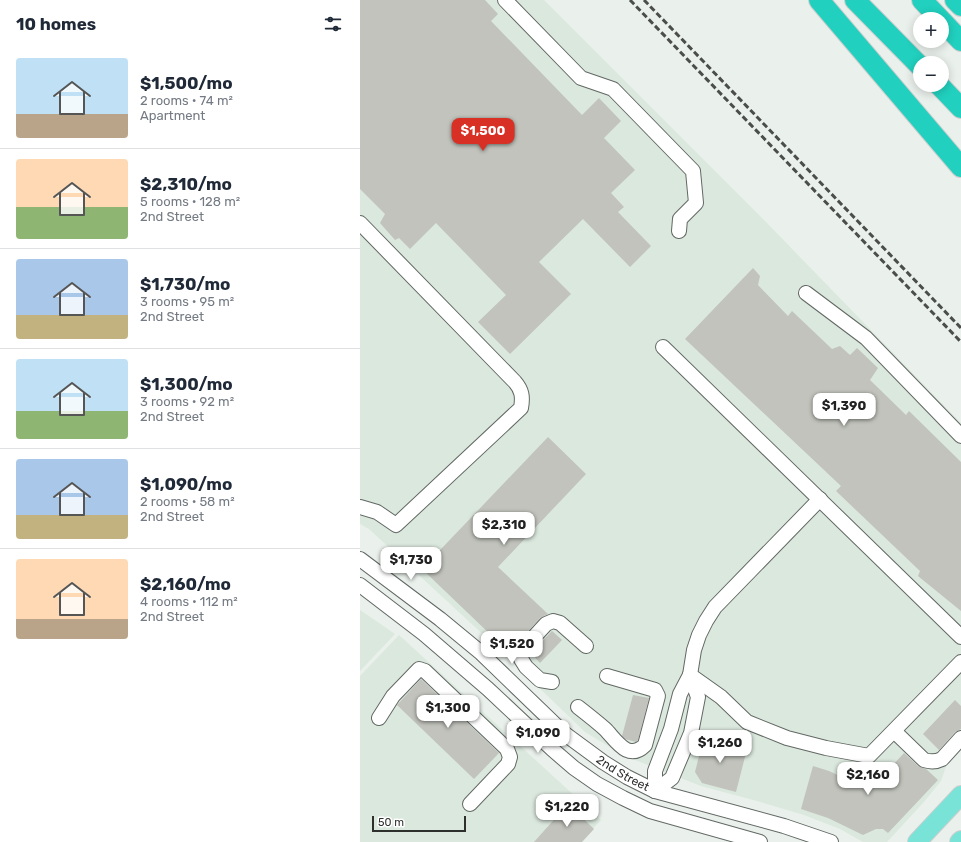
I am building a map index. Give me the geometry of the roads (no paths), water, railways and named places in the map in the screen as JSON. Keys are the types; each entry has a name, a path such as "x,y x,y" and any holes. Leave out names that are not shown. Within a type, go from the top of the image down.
{"highway":[{"path":"819,0 961,167"},
{"path":"855,0 913,59"},
{"path":"922,0 933,12"},
{"path":"955,0 961,6"},
{"path":"949,28 961,41"},
{"path":"946,92 961,108"}],"main road":[{"path":"917,842 961,796"}],"street":[{"path":"505,0 581,78 613,90 692,172 696,203 680,219 679,231"},
{"path":"360,223 519,387 523,399 521,408 396,526 377,512 360,506"},
{"path":"806,293 866,338 961,436"},
{"path":"662,347 961,637"},
{"path":"655,791 655,771 671,728 680,694 690,675 694,650 706,621 715,607 820,499"},
{"name":"2nd Street","path":"362,563 440,619 480,652 565,734 587,752 627,777 655,791 784,826 831,842"},
{"name":"2nd Street","path":"360,585 424,634 488,689 574,768 598,784 650,811 760,842"},
{"path":"552,682 540,680 526,667 521,659 522,649 546,624 553,621 560,623 586,646"},
{"path":"424,634 434,626 484,668 518,689"},
{"path":"690,675 721,697 747,722 793,740 869,756 959,668"},
{"path":"379,718 393,696 419,669 426,671 440,684 507,749 510,757 508,764 470,804"},
{"path":"655,791 672,778 691,732 698,697 690,675"},
{"path":"578,707 606,730 620,746 631,751 641,750 645,745 658,696 655,690 607,676"},
{"path":"894,730 924,760 930,762 942,759 961,738"}],"railway":[{"path":"630,0 961,342"},
{"path":"644,0 961,328"}]}
